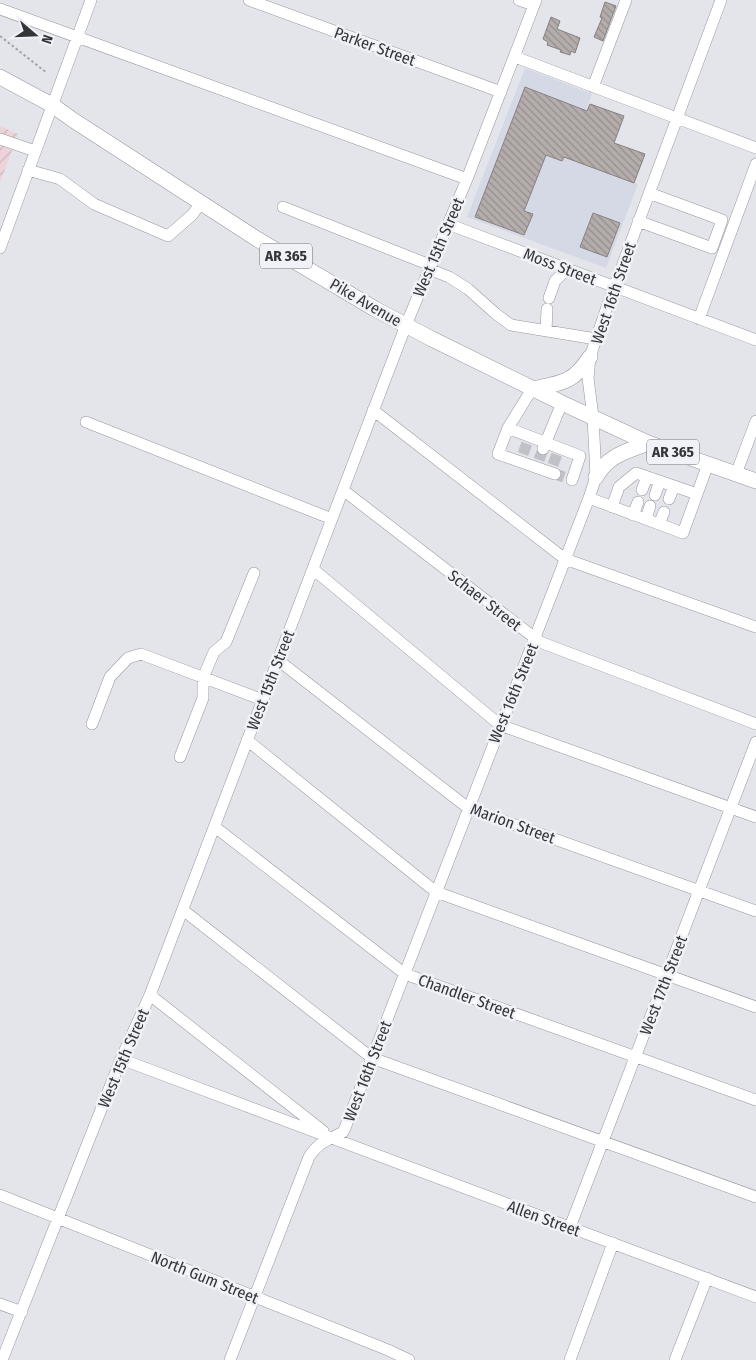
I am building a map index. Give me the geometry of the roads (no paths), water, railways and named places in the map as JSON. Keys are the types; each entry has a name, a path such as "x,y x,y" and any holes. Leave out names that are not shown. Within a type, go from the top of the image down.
{"main road":[{"name":"Pike Avenue","path":"0,77 52,105 256,239 374,309 532,389 648,443 756,481"},
{"path":"532,389 561,383 574,377 590,357"},
{"path":"594,482 607,461 648,443"}],"street":[{"path":"1,242 91,0"},
{"name":"Parker Street","path":"249,0 501,92"},
{"path":"519,0 535,3"},
{"path":"593,87 626,0"},
{"name":"West 16th Street","path":"230,1360 309,1157 315,1148 343,1132 345,1128 589,498 594,482 593,417 588,378 590,357 638,221 721,0"},
{"name":"West 15th Street","path":"2,1360 121,1059 150,995 373,410 467,179 535,3"},
{"path":"0,9 467,179"},
{"path":"514,57 756,148"},
{"path":"0,139 35,150"},
{"path":"699,318 756,164"},
{"path":"28,170 60,179 94,204 168,236 192,215 201,203"},
{"path":"638,221 712,248 722,220 649,193"},
{"path":"283,207 430,267 468,289 496,314 512,325 596,339"},
{"name":"Moss Street","path":"448,224 756,340"},
{"path":"546,330 548,304 555,282 567,269"},
{"path":"532,389 508,428 498,454 525,449 541,455 559,467"},
{"path":"541,455 562,403"},
{"path":"373,410 565,558 756,627"},
{"path":"736,474 754,435 756,421"},
{"path":"86,422 332,519"},
{"path":"508,428 525,449 541,455 559,467 594,482"},
{"path":"589,498 683,533 708,464"},
{"path":"612,507 619,487 636,473 697,494"},
{"path":"642,490 647,477"},
{"path":"655,495 660,481"},
{"path":"669,499 674,486"},
{"name":"Schaer Street","path":"343,490 540,642 756,724"},
{"path":"633,515 638,502"},
{"path":"646,519 650,506"},
{"path":"659,524 664,512"},
{"path":"313,569 500,725 756,817"},
{"path":"180,757 203,698 204,678 214,652 226,642 254,573"},
{"path":"92,724 110,676 128,658 141,654 263,700"},
{"name":"Marion Street","path":"278,660 468,808 756,911"},
{"path":"247,740 436,892 756,1007"},
{"name":"West 17th Street","path":"570,1227 756,742"},
{"name":"Chandler Street","path":"215,827 405,974 756,1100"},
{"path":"183,910 372,1058 756,1197"},
{"name":"Allen Street","path":"150,995 332,1138"},
{"name":"Allen Street","path":"121,1059 756,1297"},
{"name":"North Gum Street","path":"0,1195 409,1360"},
{"path":"570,1360 613,1244"},
{"path":"675,1360 706,1278"},
{"path":"0,1304 22,1312"}],"tunnel":[{"path":"523,454 527,443"},
{"path":"539,460 543,449"},
{"path":"553,465 557,454"},
{"path":"555,474 564,477"}]}
